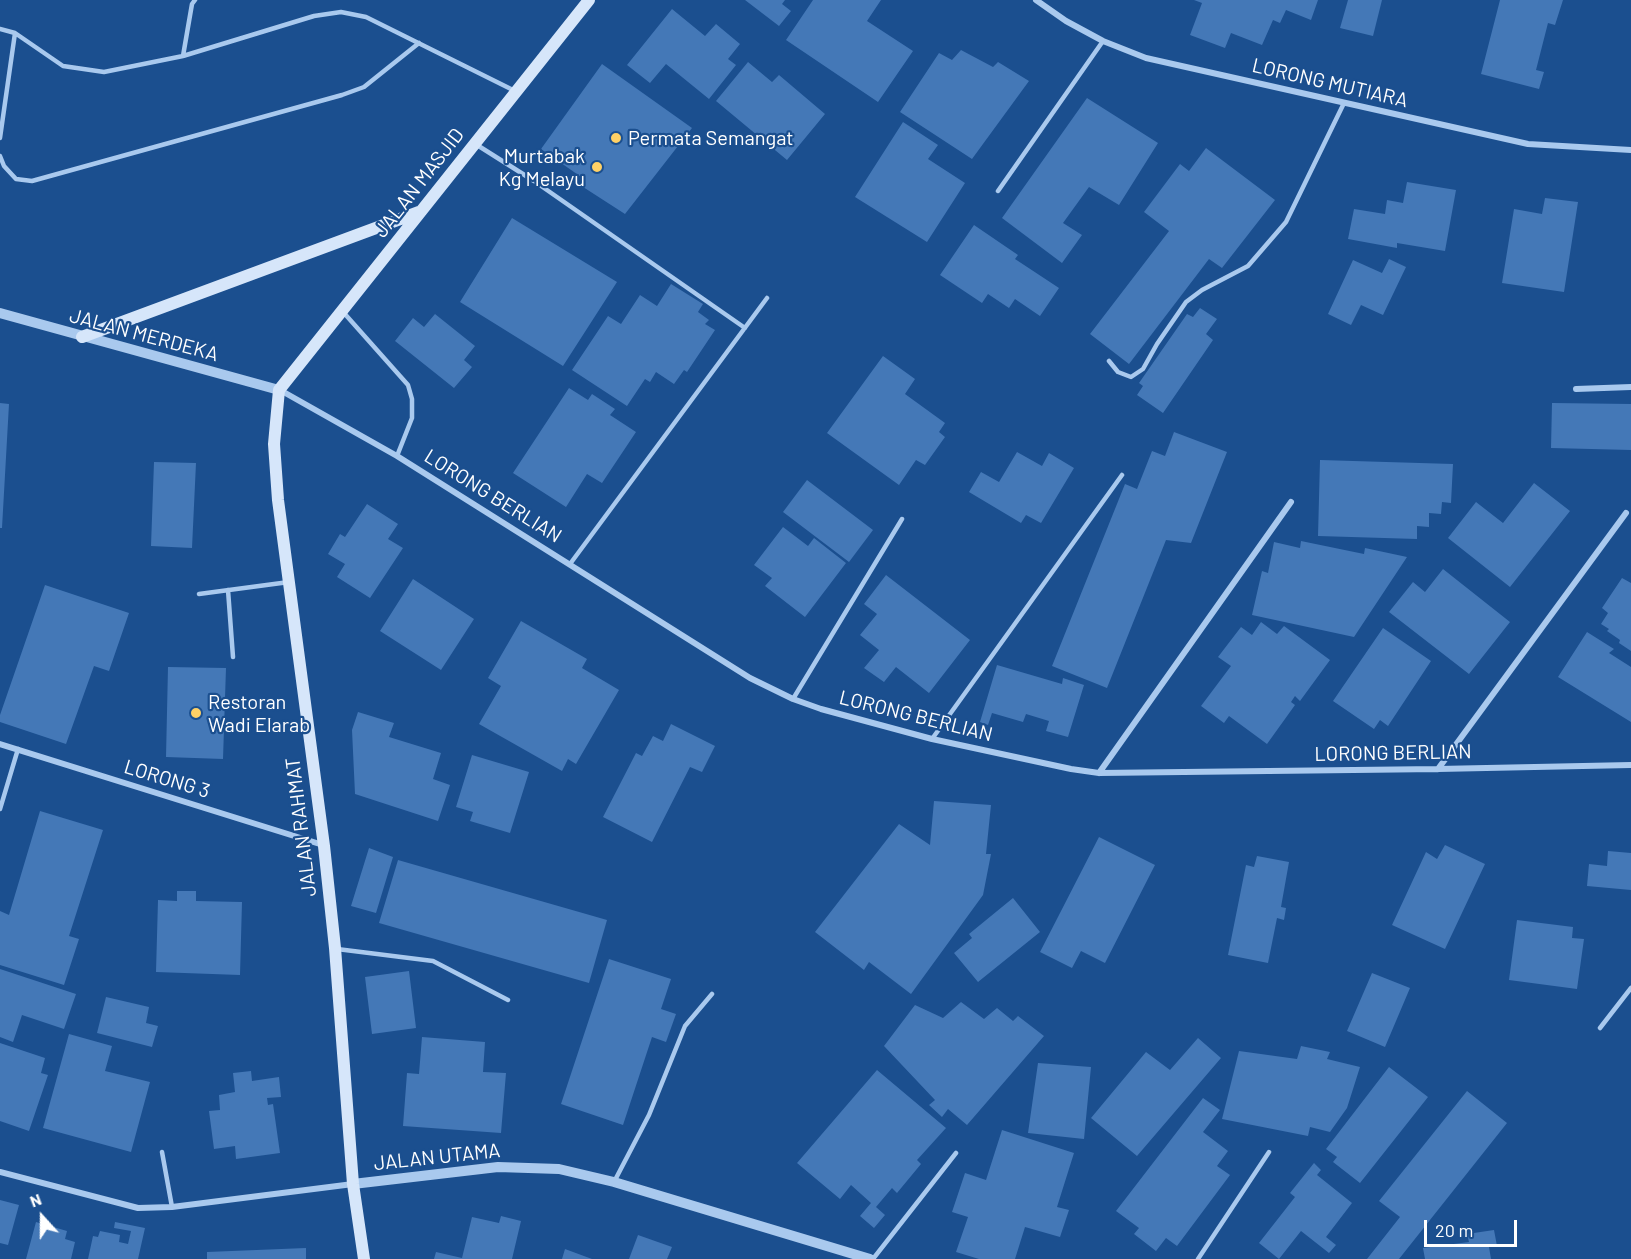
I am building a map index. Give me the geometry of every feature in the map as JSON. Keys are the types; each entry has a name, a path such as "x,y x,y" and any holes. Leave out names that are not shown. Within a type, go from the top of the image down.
{"main road":[{"name":"JALAN MASJID","path":"279,390 589,0"},
{"path":"82,337 420,212"},
{"name":"JALAN RAHMAT","path":"279,390 274,444 278,500 324,846 335,948 353,1184 364,1259"}],"street":[{"name":"LORONG MUTIARA","path":"1036,0 1065,21 1146,58 1528,144 1631,150"},
{"name":"JALAN MERDEKA","path":"0,313 279,390"},
{"path":"1576,389 1631,387"},
{"name":"LORONG BERLIAN","path":"279,390 397,456 750,678 793,699 821,709 932,739 1099,773 1631,765"},
{"path":"1099,773 1291,502"},
{"path":"1438,769 1626,513"},
{"name":"LORONG 3","path":"0,744 324,846"},
{"name":"JALAN UTAMA","path":"0,1172 138,1208 172,1207 498,1167 559,1169 614,1182 872,1259"}],"lane":[{"path":"183,56 192,4 195,0"},
{"path":"0,29 15,33 63,66 104,72 183,56 314,16 341,12 366,17 516,92"},
{"path":"0,138 15,33"},
{"path":"998,191 1103,40"},
{"path":"0,156 4,166 16,179 32,181 342,95 364,87 419,43"},
{"path":"1109,361 1118,372 1131,377 1143,369 1186,302 1202,290 1248,266 1286,222 1344,103"},
{"path":"475,144 534,181 745,328"},
{"path":"570,564 767,298"},
{"path":"342,311 408,384 412,399 412,418 397,456"},
{"path":"932,739 1122,475"},
{"path":"793,699 902,519"},
{"path":"199,594 289,582"},
{"path":"228,590 233,657"},
{"path":"0,809 18,749"},
{"path":"335,948 433,961 508,1000"},
{"path":"1600,1028 1631,988"},
{"path":"614,1182 649,1115 685,1026 711,994"},
{"path":"162,1152 172,1207"},
{"path":"1198,1259 1269,1152"},
{"path":"872,1259 956,1153"}],"building":[{"path":"745,0 785,0 782,4 791,11 779,26"},
{"path":"813,0 881,0 867,21 913,51 878,102 786,40"},
{"path":"1194,0 1318,0 1311,20 1286,10 1280,23 1273,20 1262,45 1231,33 1225,48 1190,35 1202,3"},
{"path":"1348,0 1382,0 1373,36 1340,28"},
{"path":"1500,0 1563,0 1555,25 1548,23 1536,70 1544,72 1539,89 1481,74"},
{"path":"672,9 705,36 716,24 740,44 728,59 736,65 709,99 666,64 650,83 627,65"},
{"path":"961,50 993,67 998,62 1029,81 972,159 900,112 939,53 952,60"},
{"path":"748,62 772,82 779,75 825,114 787,160 716,101"},
{"name":"Permata Semangat","path":"602,64 692,128 625,214 580,185 584,179 541,149"},
{"path":"1087,98 1158,143 1119,205 1089,187 1063,223 1082,235 1062,263 1002,218"},
{"path":"903,122 938,145 928,159 965,183 927,242 855,197"},
{"path":"1206,148 1275,200 1222,268 1209,259 1129,364 1090,334 1169,231 1144,212 1180,164 1189,171"},
{"path":"1407,182 1456,190 1445,251 1397,243 1397,248 1348,239 1354,209 1385,214 1387,200 1403,203"},
{"path":"1545,198 1578,202 1564,292 1502,283 1514,209 1542,214"},
{"path":"512,218 617,282 563,366 460,302"},
{"path":"974,225 1018,255 1015,259 1059,288 1040,316 1015,299 1009,308 988,294 982,303 940,275"},
{"path":"1389,259 1406,267 1383,315 1361,305 1351,325 1328,314 1353,260 1382,273"},
{"path":"671,284 703,304 698,312 709,320 705,324 715,330 687,372 684,370 674,384 656,372 650,382 645,379 627,406 572,370 608,316 621,324 640,295 657,306"},
{"path":"1200,308 1217,319 1206,334 1213,340 1163,413 1137,395 1143,386 1139,383 1187,314 1193,317"},
{"path":"435,314 475,346 464,360 472,367 454,388 395,341 413,318 424,327"},
{"path":"883,356 915,379 905,394 945,423 939,432 945,437 925,465 916,460 899,485 827,433"},
{"path":"569,388 588,400 592,394 615,409 610,415 636,432 602,483 587,474 566,507 513,473"},
{"path":"0,403 9,404 2,528 0,528"},
{"path":"1552,403 1631,404 1631,450 1551,448"},
{"path":"1174,432 1227,452 1191,543 1166,540 1107,688 1052,666 1125,484 1137,489 1152,451 1165,456"},
{"path":"1017,452 1042,466 1049,453 1074,468 1041,523 1026,515 1021,523 969,492 981,472 999,482"},
{"path":"1320,460 1453,464 1451,503 1442,502 1441,514 1429,513 1429,527 1417,526 1417,539 1318,536"},
{"path":"154,462 196,463 192,548 151,546"},
{"path":"807,480 873,530 849,562 783,512"},
{"path":"1534,483 1570,511 1510,587 1448,538 1476,502 1503,523"},
{"path":"367,504 398,524 388,539 403,548 370,598 337,577 345,564 328,554 340,534 345,537"},
{"path":"783,527 808,546 814,538 846,563 805,617 765,586 772,578 754,565"},
{"path":"1301,541 1364,554 1365,548 1407,557 1354,637 1252,615 1262,571 1268,573 1274,542 1300,548"},
{"path":"1443,569 1510,622 1469,674 1389,612 1413,582 1425,592"},
{"path":"886,575 970,640 929,693 896,667 884,682 864,668 879,650 860,635 877,614 864,604"},
{"path":"1622,578 1631,583 1631,651 1619,643 1620,640 1601,624 1608,613 1602,608"},
{"path":"413,579 474,619 441,670 380,631"},
{"path":"45,585 129,613 109,671 94,666 66,744 0,722 0,715"},
{"path":"521,621 587,659 582,668 619,690 576,764 568,759 562,771 479,724 501,686 488,678"},
{"path":"1261,622 1277,634 1284,626 1330,660 1300,701 1295,696 1291,702 1295,705 1267,744 1229,716 1224,723 1201,706 1231,666 1218,657 1241,627 1252,635"},
{"path":"1383,628 1431,661 1388,726 1380,720 1374,729 1333,701"},
{"path":"1587,632 1614,649 1609,653 1631,667 1631,722 1558,677"},
{"path":"997,665 1062,684 1063,678 1084,685 1068,737 1046,731 1049,721 1026,714 1023,722 992,713 988,725 980,722"},
{"name":"Restoran Wadi Elarab","path":"168,667 226,668 223,759 166,757"},
{"path":"358,712 394,723 389,737 441,753 433,779 450,785 438,821 355,794 352,730"},
{"path":"671,724 715,746 702,772 690,767 652,842 603,817 636,753 642,756 653,736 663,741"},
{"path":"472,755 529,772 510,833 470,821 473,812 456,807"},
{"path":"934,801 991,805 986,854 991,854 983,895 911,994 869,962 864,970 815,932 899,824 930,845"},
{"path":"40,811 103,830 69,936 79,939 64,985 0,965 0,911 9,915"},
{"path":"1099,837 1155,865 1105,963 1081,951 1072,968 1040,952"},
{"path":"1445,845 1485,864 1445,949 1392,925 1426,852 1437,859"},
{"path":"369,848 393,857 376,913 351,906"},
{"path":"1608,851 1631,853 1631,890 1587,886 1589,864 1607,866"},
{"path":"1257,856 1289,862 1281,907 1286,908 1284,920 1277,918 1268,963 1228,955 1246,865 1254,867"},
{"path":"398,860 607,920 589,983 379,923"},
{"path":"177,891 196,891 196,901 242,902 240,975 156,972 158,900 177,901"},
{"path":"1013,898 1040,932 978,982 954,953 972,938 969,934"},
{"path":"1517,920 1573,927 1572,938 1584,939 1577,989 1509,980"},
{"path":"609,959 671,979 661,1009 676,1014 666,1042 652,1037 623,1125 561,1104"},
{"path":"0,969 76,994 64,1029 22,1015 13,1042 0,1037"},
{"path":"409,971 416,1028 372,1034 365,977"},
{"path":"1372,973 1410,988 1385,1047 1347,1031"},
{"path":"106,997 149,1007 146,1023 158,1026 152,1047 97,1033"},
{"path":"961,1002 984,1019 997,1008 1013,1021 1018,1016 1044,1036 967,1125 948,1109 942,1117 929,1105 935,1100 884,1046 915,1005 943,1018"},
{"path":"69,1034 112,1046 105,1071 150,1082 131,1152 43,1128"},
{"path":"422,1037 485,1042 483,1072 506,1073 501,1133 403,1126 407,1073 419,1074"},
{"path":"1198,1038 1221,1058 1137,1156 1091,1118 1146,1052 1170,1070"},
{"path":"0,1043 45,1058 41,1073 48,1075 29,1131 0,1121"},
{"path":"1301,1046 1330,1052 1327,1059 1360,1067 1347,1108 1330,1132 1310,1127 1308,1136 1222,1119 1239,1051 1297,1059"},
{"path":"1038,1063 1091,1067 1084,1139 1028,1133"},
{"path":"1389,1067 1428,1097 1360,1183 1333,1162 1337,1157 1326,1149"},
{"path":"877,1070 946,1128 917,1160 921,1164 897,1193 892,1188 876,1207 885,1215 874,1228 860,1216 871,1203 851,1185 840,1199 797,1163"},
{"path":"251,1071 252,1081 279,1077 281,1097 267,1098 268,1105 273,1104 280,1153 236,1159 235,1146 214,1149 209,1111 220,1110 219,1095 235,1092 233,1073"},
{"path":"1467,1091 1507,1123 1399,1259 1367,1259 1400,1217 1379,1201"},
{"path":"1203,1098 1220,1110 1203,1132 1228,1151 1217,1166 1230,1175 1177,1246 1166,1238 1156,1251 1134,1234 1139,1228 1116,1211"},
{"path":"1002,1130 1074,1153 1057,1207 1069,1210 1060,1237 1025,1227 1015,1259 979,1259 956,1252 968,1217 952,1212 965,1173 986,1180"},
{"path":"1314,1163 1321,1170 1317,1175 1352,1203 1326,1237 1336,1245 1329,1253 1301,1231 1279,1259 1259,1243 1295,1197 1290,1193"},
{"path":"0,1200 19,1205 8,1245 0,1243"},
{"path":"501,1216 521,1221 512,1259 434,1259 436,1252 462,1258 472,1217 499,1223"},
{"path":"36,1222 67,1231 65,1239 75,1242 71,1259 26,1259"},
{"path":"115,1222 145,1228 138,1259 88,1259 93,1236 98,1237 100,1231 120,1235 119,1242 128,1244 131,1231 114,1228"},
{"path":"1494,1230 1497,1246 1489,1247 1491,1259 1425,1259 1423,1248 1469,1242 1467,1234"},
{"path":"638,1235 672,1247 667,1259 629,1259"},
{"path":"306,1248 306,1259 207,1259 207,1252"},
{"path":"565,1249 592,1259 562,1259"}],"place":[{"name":"Permata Semangat","path":"616,138"},
{"name":"Murtabak Kg Melayu","path":"597,167"},
{"name":"Restoran Wadi Elarab","path":"196,713"}]}
